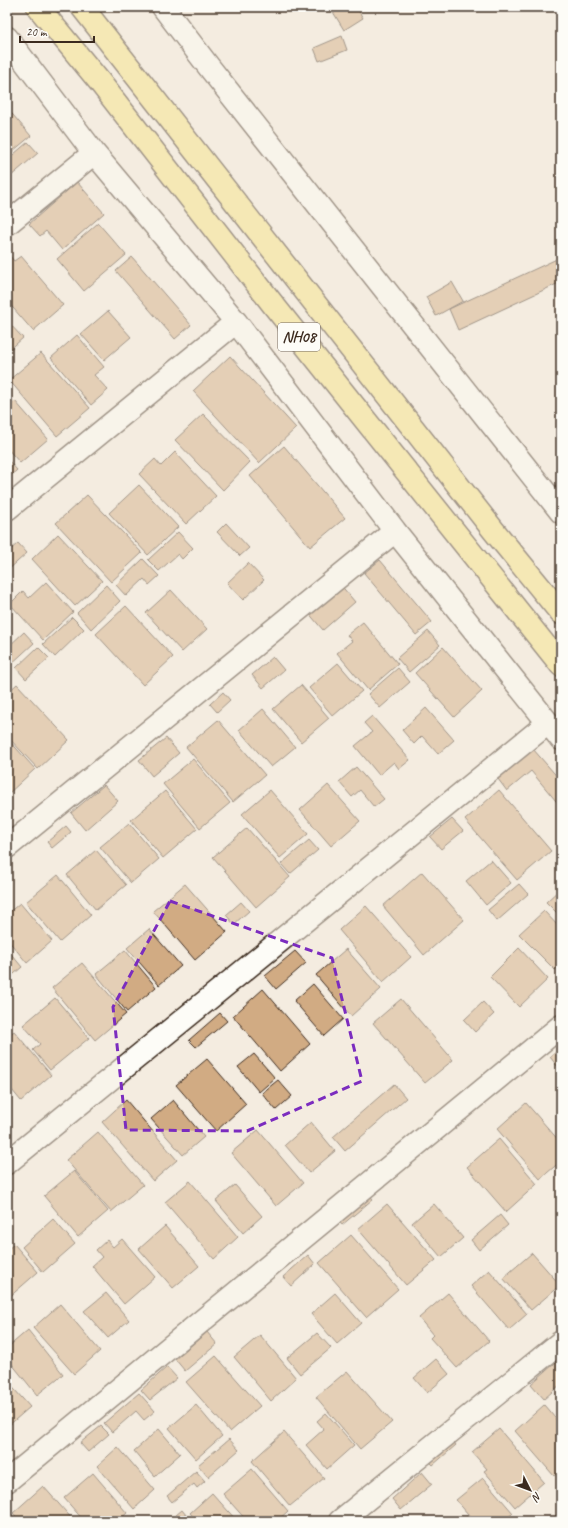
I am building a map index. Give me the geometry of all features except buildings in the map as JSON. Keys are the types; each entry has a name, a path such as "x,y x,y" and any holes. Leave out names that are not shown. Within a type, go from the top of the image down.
{"highway":[{"name":"NH08","path":"38,7 99,81 275,307 561,665"},
{"name":"NH08","path":"82,7 494,531 561,613"}],"street":[{"path":"164,7 214,74 561,512"},
{"path":"7,38 94,153 236,322 395,531 555,731 7,1162"},
{"path":"7,224 94,153"},
{"path":"7,509 236,322"},
{"path":"7,847 395,531"},
{"path":"7,1481 561,1026"},
{"path":"340,1521 561,1342"}],"highlighted area":[{"path":"170,901 332,958 362,1081 247,1131 126,1130 113,1007"}]}
